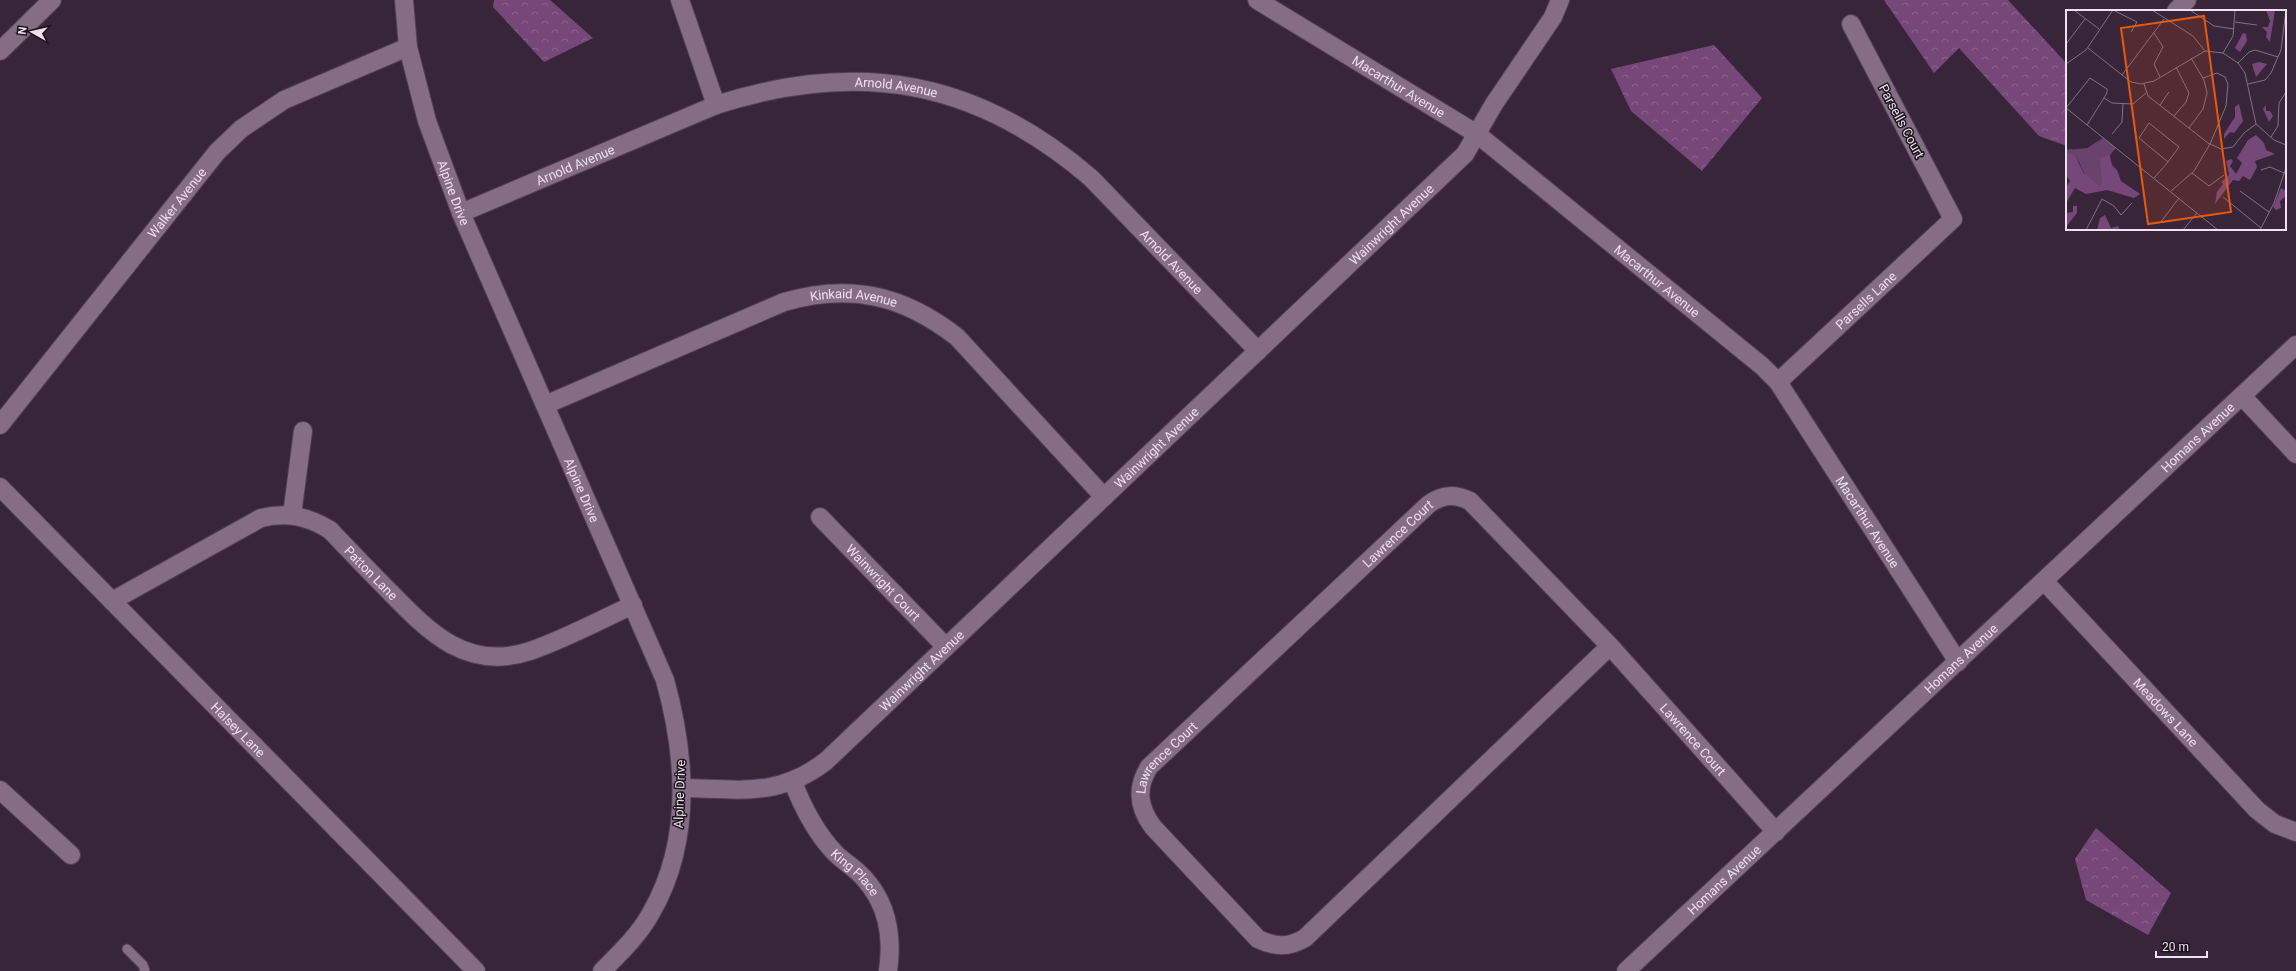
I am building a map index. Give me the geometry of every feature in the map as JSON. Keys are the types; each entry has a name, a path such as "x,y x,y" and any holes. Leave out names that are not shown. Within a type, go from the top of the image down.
{"street":[{"path":"0,51 52,0"},
{"name":"Alpine Drive","path":"404,0 408,47 427,121 461,213 665,680 675,716 681,754 682,788 680,825 673,857 663,890 651,914 635,936 602,971"},
{"path":"680,0 716,105"},
{"name":"Macarthur Avenue","path":"1256,0 1477,134 1762,366 1778,382 1958,662"},
{"name":"Wainwright Avenue","path":"682,788 763,789 793,782 811,773 826,761 1465,154 1494,104 1553,17 1560,0"},
{"path":"2177,10 2188,0"},
{"name":"Parsells Court","path":"1851,24 1953,219"},
{"name":"Walker Avenue","path":"0,425 217,152 241,129 284,100 408,47"},
{"name":"Arnold Avenue","path":"461,213 716,105 780,88 822,82 895,84 931,91 966,101 1000,115 1033,133 1063,154 1091,178 1258,351"},
{"name":"Parsells Lane","path":"1778,382 1953,219"},
{"name":"Kinkaid Avenue","path":"545,405 784,302 807,295 834,292 861,293 887,298 912,307 936,320 957,337 1104,497"},
{"name":"Homans Avenue","path":"1626,971 2296,345"},
{"path":"2242,396 2296,454"},
{"path":"292,514 303,431"},
{"name":"Halsey Lane","path":"0,487 476,971"},
{"name":"Lawrence Court","path":"1610,646 1305,938 1296,943 1283,946 1270,945 1258,939 1153,827 1145,816 1141,804 1140,792 1143,778 1149,767 1436,499 1447,496 1459,496 1470,501 1610,646 1776,832"},
{"name":"Patton Lane","path":"112,600 261,518 274,515 292,514 315,521 330,530 424,627 448,644 469,652 490,656 510,655 530,651 633,606"},
{"name":"Wainwright Court","path":"820,517 946,647"},
{"name":"Meadows Lane","path":"2044,581 2257,810 2276,824 2296,832"},
{"name":"King Place","path":"793,782 803,808 817,831 835,853 863,877 876,894 885,912 890,932 891,950 888,971"},
{"path":"0,790 71,855"}],"lane":[{"path":"127,949 143,965 145,971"}],"green space":[{"path":"494,0 550,0 593,38 544,62 493,7"},
{"path":"1884,0 2008,0 2066,63 2066,146 2039,136 1959,48 1934,73"},
{"path":"1714,45 1762,98 1702,171 1631,111 1611,69"},
{"path":"2096,828 2171,893 2148,935 2086,900 2075,859"}]}
